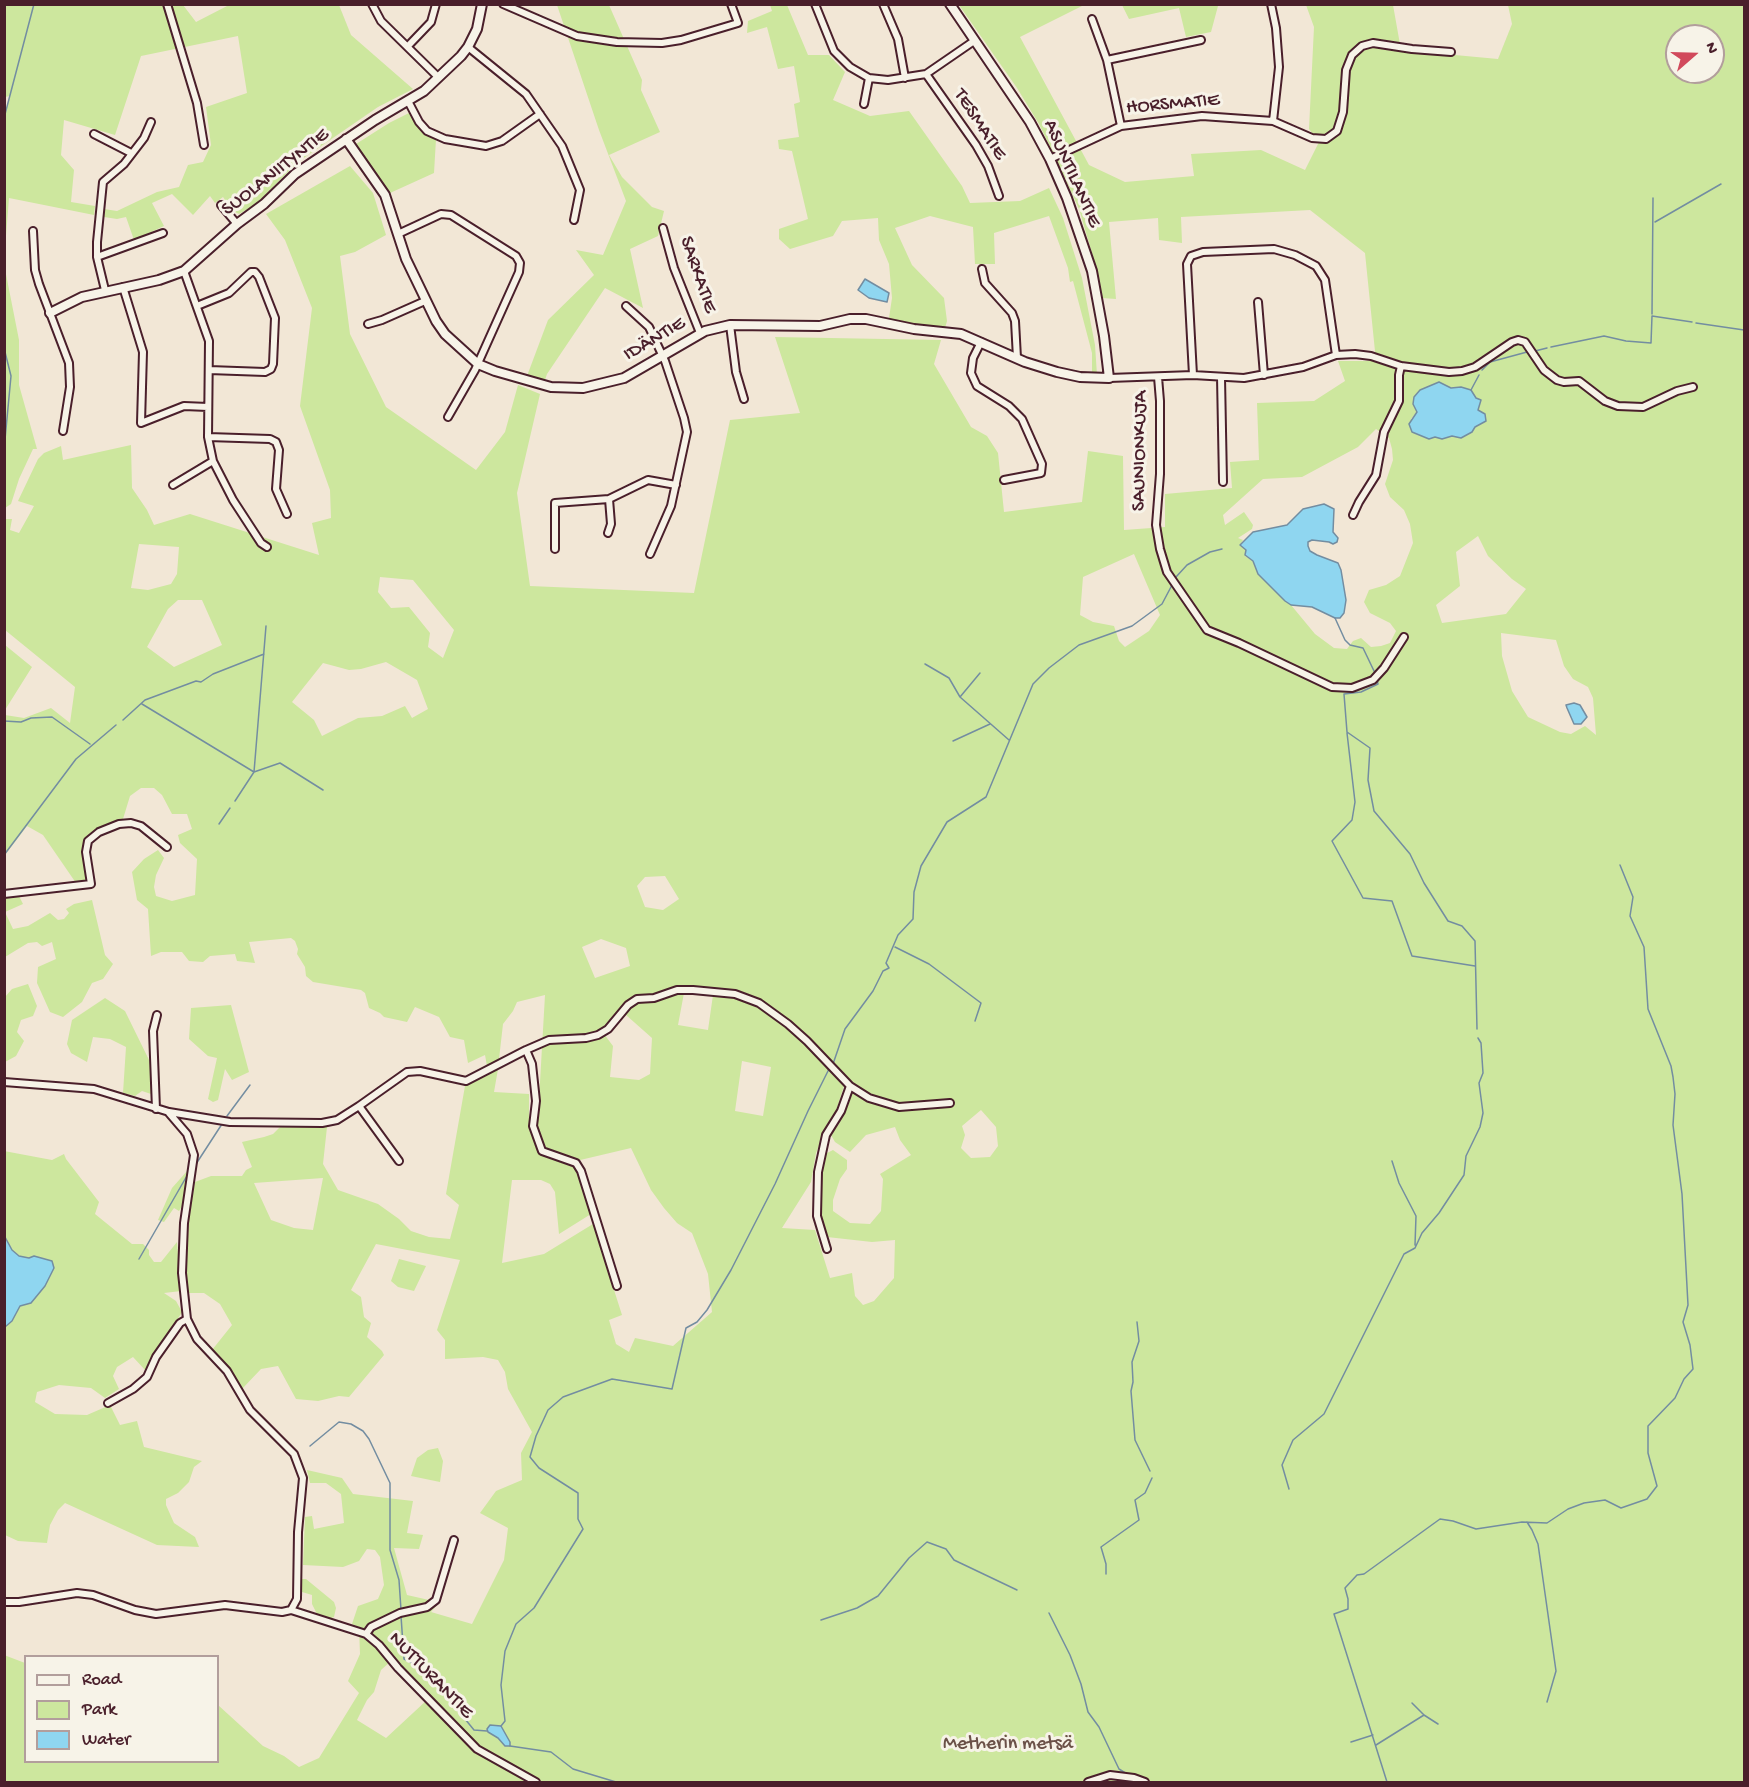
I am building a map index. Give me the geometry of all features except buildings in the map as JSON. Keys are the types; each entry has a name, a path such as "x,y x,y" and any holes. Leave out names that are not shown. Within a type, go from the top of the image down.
{"street":[{"path":"167,4 197,103 204,145"},
{"path":"372,4 381,21 438,78"},
{"path":"408,46 431,22 436,4"},
{"name":"SUOLANIITYNTIE","path":"50,313 73,300 105,290 159,280 184,271 237,224 264,204 295,174 408,101 438,78 468,47 477,29 482,4"},
{"path":"502,4 577,36 617,42 671,42 738,23 731,4"},
{"path":"815,4 834,51 850,67 869,78 888,80 926,74 974,41"},
{"path":"883,4 898,39 905,78"},
{"name":"ASUNTILANTIE","path":"950,4 1020,106 1050,159 1077,223 1092,271 1109,378"},
{"path":"1271,4 1276,28 1279,67 1273,121"},
{"path":"1092,19 1107,60 1121,126"},
{"path":"1107,60 1201,40"},
{"name":"HORSMATIE","path":"1050,159 1121,126 1202,116 1273,121 1303,135 1326,139 1337,131 1343,112 1346,70 1352,55 1362,46 1373,43 1451,52"},
{"path":"468,47 526,94 562,146 580,190 574,220"},
{"name":"TESMATIE","path":"926,74 976,145 988,166 999,196"},
{"path":"864,104 869,78"},
{"path":"408,101 419,122 427,131 445,139 486,146 502,141 540,114"},
{"path":"105,290 97,257 98,219 103,182 124,164 149,130 151,122"},
{"path":"94,134 131,153"},
{"name":"IDÄNTIE","path":"346,139 385,195 406,259 424,301 445,334 478,364 539,385 564,389 583,388 624,378 700,333 730,325 811,326 850,319 866,319 914,329 961,334 1025,362 1080,377 1109,378"},
{"path":"221,205 237,224"},
{"path":"398,234 446,214 518,258 519,272 478,364 448,417"},
{"name":"SARKATIE","path":"663,228 674,268 700,333"},
{"path":"33,231 35,270 69,363 70,387 63,431"},
{"path":"97,257 163,233"},
{"path":"1193,375 1187,264 1191,256 1203,252 1274,249 1295,255 1316,266 1325,280 1336,355"},
{"path":"982,269 985,283 1012,314 1015,321 1017,358"},
{"path":"184,271 209,341 207,407 208,437 213,461 233,500 261,543 267,547"},
{"path":"197,306 229,293 251,272 259,277 275,318 271,369 265,372 209,370"},
{"path":"123,287 143,352 141,423 184,406 207,407"},
{"path":"368,324 424,301"},
{"path":"1258,302 1264,375"},
{"path":"626,306 649,327 662,355 687,432 671,506 650,554"},
{"path":"730,325 736,372 744,399"},
{"path":"1109,378 1193,375 1244,378 1303,367 1336,355 1371,356 1401,366 1449,372 1462,371 1475,367 1518,340 1525,342 1545,370 1557,380 1579,381 1605,401 1618,406 1643,406 1677,391 1693,387"},
{"path":"981,342 973,358 971,373 977,386 1009,406 1022,419 1042,464 1041,473 1004,480"},
{"path":"1353,515 1376,475 1384,432 1399,401 1401,366"},
{"name":"SAUNIONKUJA","path":"1158,377 1160,464 1156,525 1167,572 1207,630 1332,687 1352,688 1373,680 1384,668 1404,637"},
{"path":"1221,377 1223,482"},
{"path":"208,437 270,439 276,442 279,450 276,489 287,514"},
{"path":"173,486 213,461"},
{"path":"555,549 555,503 609,499 648,480 676,485"},
{"path":"608,533 611,524 609,499"},
{"path":"4,894 91,884 86,852 88,841 99,832 119,825 130,823 141,826 167,847"},
{"path":"4,1082 94,1089 156,1109 230,1122 322,1123 337,1120 407,1072 420,1071 466,1081 549,1040 598,1035 608,1029 628,1005 637,999 663,996 677,990 720,992 751,999 766,1007 807,1041 850,1086 869,1098 899,1107 950,1103"},
{"path":"156,1109 153,1031 157,1015"},
{"path":"526,1050 532,1064 536,1101 533,1126 543,1152 576,1163 581,1171 617,1286"},
{"path":"827,1249 817,1216 818,1172 826,1135 841,1111 850,1086"},
{"path":"359,1106 399,1161"},
{"path":"169,1112 187,1134 194,1155 184,1223 182,1273 188,1318 197,1339 227,1371 250,1410 294,1454 303,1478 298,1532 298,1590 297,1599 291,1610"},
{"path":"108,1403 133,1389 147,1377 156,1357 180,1323 188,1318"},
{"path":"366,1634 371,1628 400,1613 427,1607 436,1600 454,1540"},
{"name":"NUTTURANTIE","path":"4,1602 19,1602 77,1593 93,1595 146,1613 156,1614 225,1605 273,1612 291,1610 366,1634 477,1749 536,1782"},
{"path":"1088,1782 1110,1775 1145,1782"}],"green space":[{"path":"4,5 183,5 196,22 229,5 339,5 351,35 413,89 378,107 298,162 255,205 239,214 233,211 223,197 215,203 210,196 193,215 172,194 152,203 164,226 134,240 126,217 117,219 104,217 104,209 117,211 157,192 179,187 188,165 203,162 211,145 206,107 247,93 238,36 141,56 115,135 64,120 61,155 74,170 71,202 95,206 94,215 9,198 5,248 4,118 10,96 5,97"},
{"path":"557,5 609,5 642,80 641,90 660,132 609,155 622,177 652,207 664,211 658,236 630,249 643,308 605,288 545,380 527,376 548,320 594,275 576,250 603,255 626,201 599,130"},
{"path":"770,5 787,5 808,55 829,55 845,72 833,100 870,116 909,111 962,186 970,203 1020,201 1049,188 1063,218 1082,278 1095,345 1097,375 1092,375 1092,353 1073,281 1070,282 1068,268 1049,216 994,233 995,264 975,264 973,227 930,216 895,228 912,265 944,298 947,321 945,328 898,322 889,318 892,298 889,264 879,240 878,218 842,221 833,236 790,249 779,239 779,229 808,219 792,151 779,149 778,140 799,137 794,104 800,102 794,66 778,69 767,27 747,33 748,21 772,11"},
{"name":"Metherin metsä","path":"959,5 1084,5 1020,37 1089,165 1125,182 1194,176 1191,154 1261,150 1305,170 1319,142 1309,129 1314,27 1306,5 1393,5 1401,50 1498,59 1512,24 1508,5 1744,5 1744,1782 5,1782 4,1655 24,1663 24,1763 219,1763 219,1706 263,1746 284,1756 299,1767 319,1758 359,1693 348,1681 360,1654 359,1627 352,1624 358,1606 378,1599 384,1585 380,1557 375,1550 367,1549 359,1561 343,1567 303,1565 305,1517 312,1516 314,1529 344,1523 341,1494 326,1483 310,1483 307,1470 342,1478 353,1494 413,1501 407,1533 423,1535 419,1549 394,1548 407,1595 429,1600 437,1605 431,1612 472,1624 504,1560 508,1528 480,1513 496,1491 522,1480 521,1453 532,1432 508,1389 505,1372 498,1360 483,1357 445,1359 445,1340 437,1330 460,1260 376,1244 351,1290 361,1297 364,1317 371,1323 367,1337 384,1355 349,1397 339,1396 318,1401 296,1399 278,1366 261,1369 242,1389 231,1369 212,1350 232,1325 220,1304 204,1293 188,1293 186,1269 189,1218 195,1182 211,1176 242,1176 252,1167 242,1142 273,1134 280,1127 327,1127 323,1164 338,1190 378,1204 411,1231 429,1237 450,1239 459,1205 446,1194 465,1086 498,1069 494,1092 529,1094 529,1118 538,1117 545,995 517,1002 503,1024 499,1059 487,1066 485,1055 468,1063 464,1040 450,1037 439,1017 415,1007 407,1022 384,1017 369,1008 365,993 361,990 313,982 306,976 305,967 297,954 295,941 291,938 249,942 255,963 237,961 235,954 210,956 203,962 189,961 182,952 161,952 151,956 148,909 137,900 132,872 144,859 158,850 164,858 156,875 154,887 156,896 172,901 195,895 197,859 180,843 178,835 192,829 187,814 172,814 162,795 154,788 141,788 130,796 123,819 98,828 85,839 85,880 76,883 43,835 27,826 5,855 5,715 24,718 51,708 70,723 75,687 5,630 5,519 12,519 10,530 19,533 34,506 18,501 38,459 44,453 61,446 63,460 131,445 132,488 154,525 190,514 319,555 312,523 331,518 330,490 300,406 312,308 285,240 266,214 350,166 373,193 386,235 355,252 340,256 350,334 386,407 476,470 505,432 518,385 540,394 517,493 530,586 694,593 730,420 800,413 775,337 941,340 934,364 971,427 987,436 998,453 1004,512 1082,502 1088,451 1123,456 1124,530 1165,527 1165,494 1232,488 1230,462 1259,460 1257,403 1314,401 1345,381 1338,361 1376,361 1365,253 1310,210 1181,217 1182,243 1159,240 1158,218 1109,222 1116,299 1102,298 1079,209 1039,124 1017,88","holes":["1439,382 1451,388 1461,387 1471,391 1476,398 1478,410 1452,436 1442,439 1435,437 1411,419 1417,412 1414,397 1420,390","1376,429 1389,438 1393,460 1385,484 1390,497 1404,510 1410,524 1413,543 1400,576 1386,585 1369,590 1364,602 1370,613 1390,623 1396,631 1390,643 1371,647 1361,638 1353,641 1347,649 1334,648 1315,634 1291,605 1258,574 1253,561 1245,556 1246,550 1240,545 1243,540 1238,538 1252,529 1253,525 1244,512 1225,525 1223,515 1263,479 1302,477 1358,447","1478,536 1488,556 1526,589 1506,614 1442,623 1436,605 1460,586 1456,552","139,544 179,547 177,574 171,584 148,590 131,588","1134,554 1160,615 1149,631 1125,647 1119,641 1114,626 1093,622 1080,615 1083,577","380,577 413,580 454,630 443,658 428,647 430,633 409,607 391,608 378,592","178,600 202,600 222,645 174,667 147,647 168,609","1501,633 1556,640 1564,666 1573,679 1588,687 1593,698 1596,735 1585,726 1571,734 1560,732 1528,717 1512,691 1502,656","386,662 417,680 428,709 412,718 405,706 382,716 358,718 322,736 314,720 292,702 323,663 349,670","665,876 679,899 663,910 645,907 637,886 645,877","601,939 626,948 630,966 595,978 582,947","684,993 713,995 708,1030 678,1025","626,1015 652,1038 650,1074 639,1080 610,1077 613,1046 604,1034","742,1061 771,1067 763,1116 735,1111","844,1086 850,1093 839,1124 831,1135 835,1142 850,1152 866,1135 895,1127 900,1140 911,1155 880,1174 883,1179 881,1211 870,1224 850,1223 833,1211 833,1200 840,1179 847,1169 847,1160 833,1150 823,1155 820,1199 822,1224 827,1237 872,1242 895,1240 894,1278 874,1301 863,1305 855,1296 852,1273 830,1278 815,1230 782,1228 811,1182 816,1153 829,1121 836,1111","981,1110 996,1127 998,1146 990,1157 971,1158 961,1148 965,1135 962,1126","631,1148 651,1190 677,1223 692,1233 708,1274 712,1312 673,1346 635,1338 629,1352 616,1344 609,1320 622,1315 593,1224 544,1254 502,1263 512,1180 541,1180 550,1184 555,1192 559,1234 591,1214 576,1161","323,1178 313,1230 294,1228 271,1220 254,1183","390,1662 427,1700 386,1738 357,1720 367,1700 374,1692 381,1670"]},
{"path":"1122,5 1223,5 1218,6 1211,32 1186,37 1179,8 1129,19"},
{"path":"411,112 423,132 436,139 434,173 390,193 356,144"},
{"path":"4,264 19,340 19,385 37,449 33,449 19,479 11,504 5,508"},
{"path":"5,645 32,667 5,710"},
{"path":"19,896 23,904 5,912 5,898"},
{"path":"92,900 105,955 113,964 103,979 92,983 82,1002 63,1017 50,1012 37,983 38,967 56,959 52,942 42,946 37,942 28,943 5,957 5,912 13,929 28,926 50,913 58,920 64,919 69,913 66,909 74,904"},
{"path":"28,984 37,1006 33,1016 21,1020 17,1032 24,1041 16,1056 5,1062 5,997 12,989"},
{"path":"105,998 125,1011 150,1062 151,1094 142,1091 135,1096 123,1093 126,1047 110,1039 93,1037 87,1062 71,1053 67,1044 72,1020"},
{"path":"231,1005 249,1072 232,1080 225,1069 218,1100 213,1102 208,1099 217,1058 208,1056 189,1039 191,1008"},
{"path":"4,1151 52,1160 64,1154 99,1202 95,1214 132,1244 143,1244 149,1250 149,1255 154,1262 161,1262 177,1242 181,1291 164,1293 176,1301 182,1312 146,1371 133,1357 117,1367 113,1376 119,1389 105,1398 91,1388 59,1385 37,1392 35,1402 55,1414 87,1415 110,1405 120,1425 137,1421 144,1447 202,1461 194,1467 189,1482 178,1493 166,1499 166,1505 174,1523 195,1537 199,1547 157,1545 65,1503 58,1510 50,1525 47,1543 18,1541 5,1535 5,1327 12,1321 20,1306 31,1303 49,1279 54,1268 52,1261 34,1256 29,1258 19,1256 12,1250 5,1237"},
{"path":"188,1170 182,1206 179,1211 174,1208 164,1222 158,1220 172,1188"},
{"path":"399,1259 426,1266 414,1291 398,1287 391,1281"},
{"path":"438,1448 443,1461 440,1482 411,1476 417,1458 428,1450"},
{"path":"302,1579 306,1579 334,1602 336,1608 334,1617 329,1619 317,1614 312,1604 312,1595 302,1592"}],"water":[{"path":"865,279 889,293 887,302 869,298 858,290"},
{"path":"1439,382 1451,388 1461,387 1471,390 1476,398 1481,400 1478,410 1485,414 1486,421 1461,438 1452,436 1429,439 1412,432 1409,424 1417,412 1413,404 1414,397 1420,390"},
{"path":"1324,504 1334,509 1333,532 1338,538 1337,542 1333,544 1312,540 1308,542 1308,546 1310,551 1317,555 1338,563 1346,600 1344,613 1340,618 1335,618 1312,607 1291,605 1285,601 1258,574 1253,561 1245,555 1246,550 1240,545 1253,532 1287,525 1303,509"},
{"path":"1574,703 1580,705 1587,717 1581,724 1574,724 1566,705"},
{"path":"5,1237 12,1250 19,1256 29,1258 34,1256 52,1261 54,1268 45,1286 31,1303 20,1306 12,1321 5,1327"},
{"path":"490,1725 501,1726 510,1746 505,1746 488,1732"}],"waterway":[{"path":"4,118 34,4"},
{"path":"1655,222 1721,184"},
{"path":"1652,314 1653,198"},
{"path":"1551,347 1604,336 1651,343 1652,316 1692,322"},
{"path":"1696,323 1744,330 1744,327"},
{"path":"4,348 11,376 4,450"},
{"path":"1535,351 1547,348"},
{"path":"1482,370 1490,362 1527,352"},
{"path":"1471,390 1479,375"},
{"path":"1176,577 1187,565 1210,552 1222,549"},
{"path":"833,1064 845,1029 873,991 883,971 889,968 886,963 898,935 913,919 914,892 921,866 947,822 986,797 1033,684 1049,668 1079,645 1132,626 1162,604 1172,585"},
{"path":"1335,618 1345,640 1350,645 1363,648 1375,673"},
{"path":"235,801 254,772 266,626"},
{"path":"123,720 145,700 196,681 201,682 213,674 264,654"},
{"path":"925,664 949,678 960,697 1009,740"},
{"path":"960,697 980,673"},
{"path":"1377,680 1378,684 1361,692 1344,694 1347,732 1370,748 1368,780 1374,811 1410,854 1424,883 1448,921 1462,926 1475,941 1477,1029"},
{"path":"142,704 254,772 280,763 323,790"},
{"path":"4,721 21,722 31,718 52,717 90,744"},
{"path":"953,741 990,724"},
{"path":"4,855 76,759 116,725"},
{"path":"1347,733 1355,802 1352,820 1332,841 1363,898 1392,901 1412,956 1475,966"},
{"path":"219,824 230,808"},
{"path":"1387,1782 1334,1614 1348,1609 1345,1588 1357,1575 1364,1574 1440,1519 1476,1529 1522,1522 1547,1523 1568,1509 1584,1503 1605,1500 1621,1508 1647,1499 1657,1486 1648,1453 1648,1426 1675,1398 1684,1379 1693,1369 1690,1345 1683,1322 1688,1305 1682,1194 1673,1125 1675,1094 1673,1077 1671,1066 1648,1009 1644,947 1630,916 1633,897 1620,865"},
{"path":"895,947 929,964 981,1003 975,1021"},
{"path":"1289,1489 1282,1465 1293,1440 1324,1414 1404,1254 1415,1248 1422,1233 1439,1213 1464,1175 1466,1156 1480,1127 1483,1113 1479,1083 1483,1073 1481,1043 1478,1038"},
{"path":"501,1726 505,1721 501,1685 505,1651 516,1624 534,1608 583,1529 578,1519 578,1493 539,1468 530,1457 536,1436 548,1410 563,1397 612,1379 672,1389 686,1328 697,1322 707,1310 731,1270 775,1184 829,1069"},
{"path":"227,1116 250,1085"},
{"path":"196,1164 222,1124"},
{"path":"1392,1161 1399,1183 1416,1216 1415,1245"},
{"path":"139,1259 188,1174"},
{"path":"1137,1322 1139,1341 1132,1362 1131,1391 1135,1440 1150,1471"},
{"path":"310,1446 339,1422 351,1424 363,1431 369,1439 390,1483 390,1550 399,1580 401,1610"},
{"path":"1106,1574 1106,1564 1101,1547 1139,1520 1135,1500 1145,1493 1152,1478"},
{"path":"1527,1522 1538,1544 1556,1671 1547,1702"},
{"path":"821,1620 857,1608 878,1596 909,1558 927,1542 946,1549 954,1560 1017,1590"},
{"path":"1049,1613 1070,1655 1088,1712 1099,1727 1119,1769 1127,1774"},
{"path":"401,1616 404,1659 430,1676 474,1730 487,1731"},
{"path":"1376,1745 1424,1715 1412,1703"},
{"path":"1424,1715 1438,1724"},
{"path":"1351,1742 1373,1735"},
{"path":"510,1746 551,1752 573,1769 616,1782"}]}
